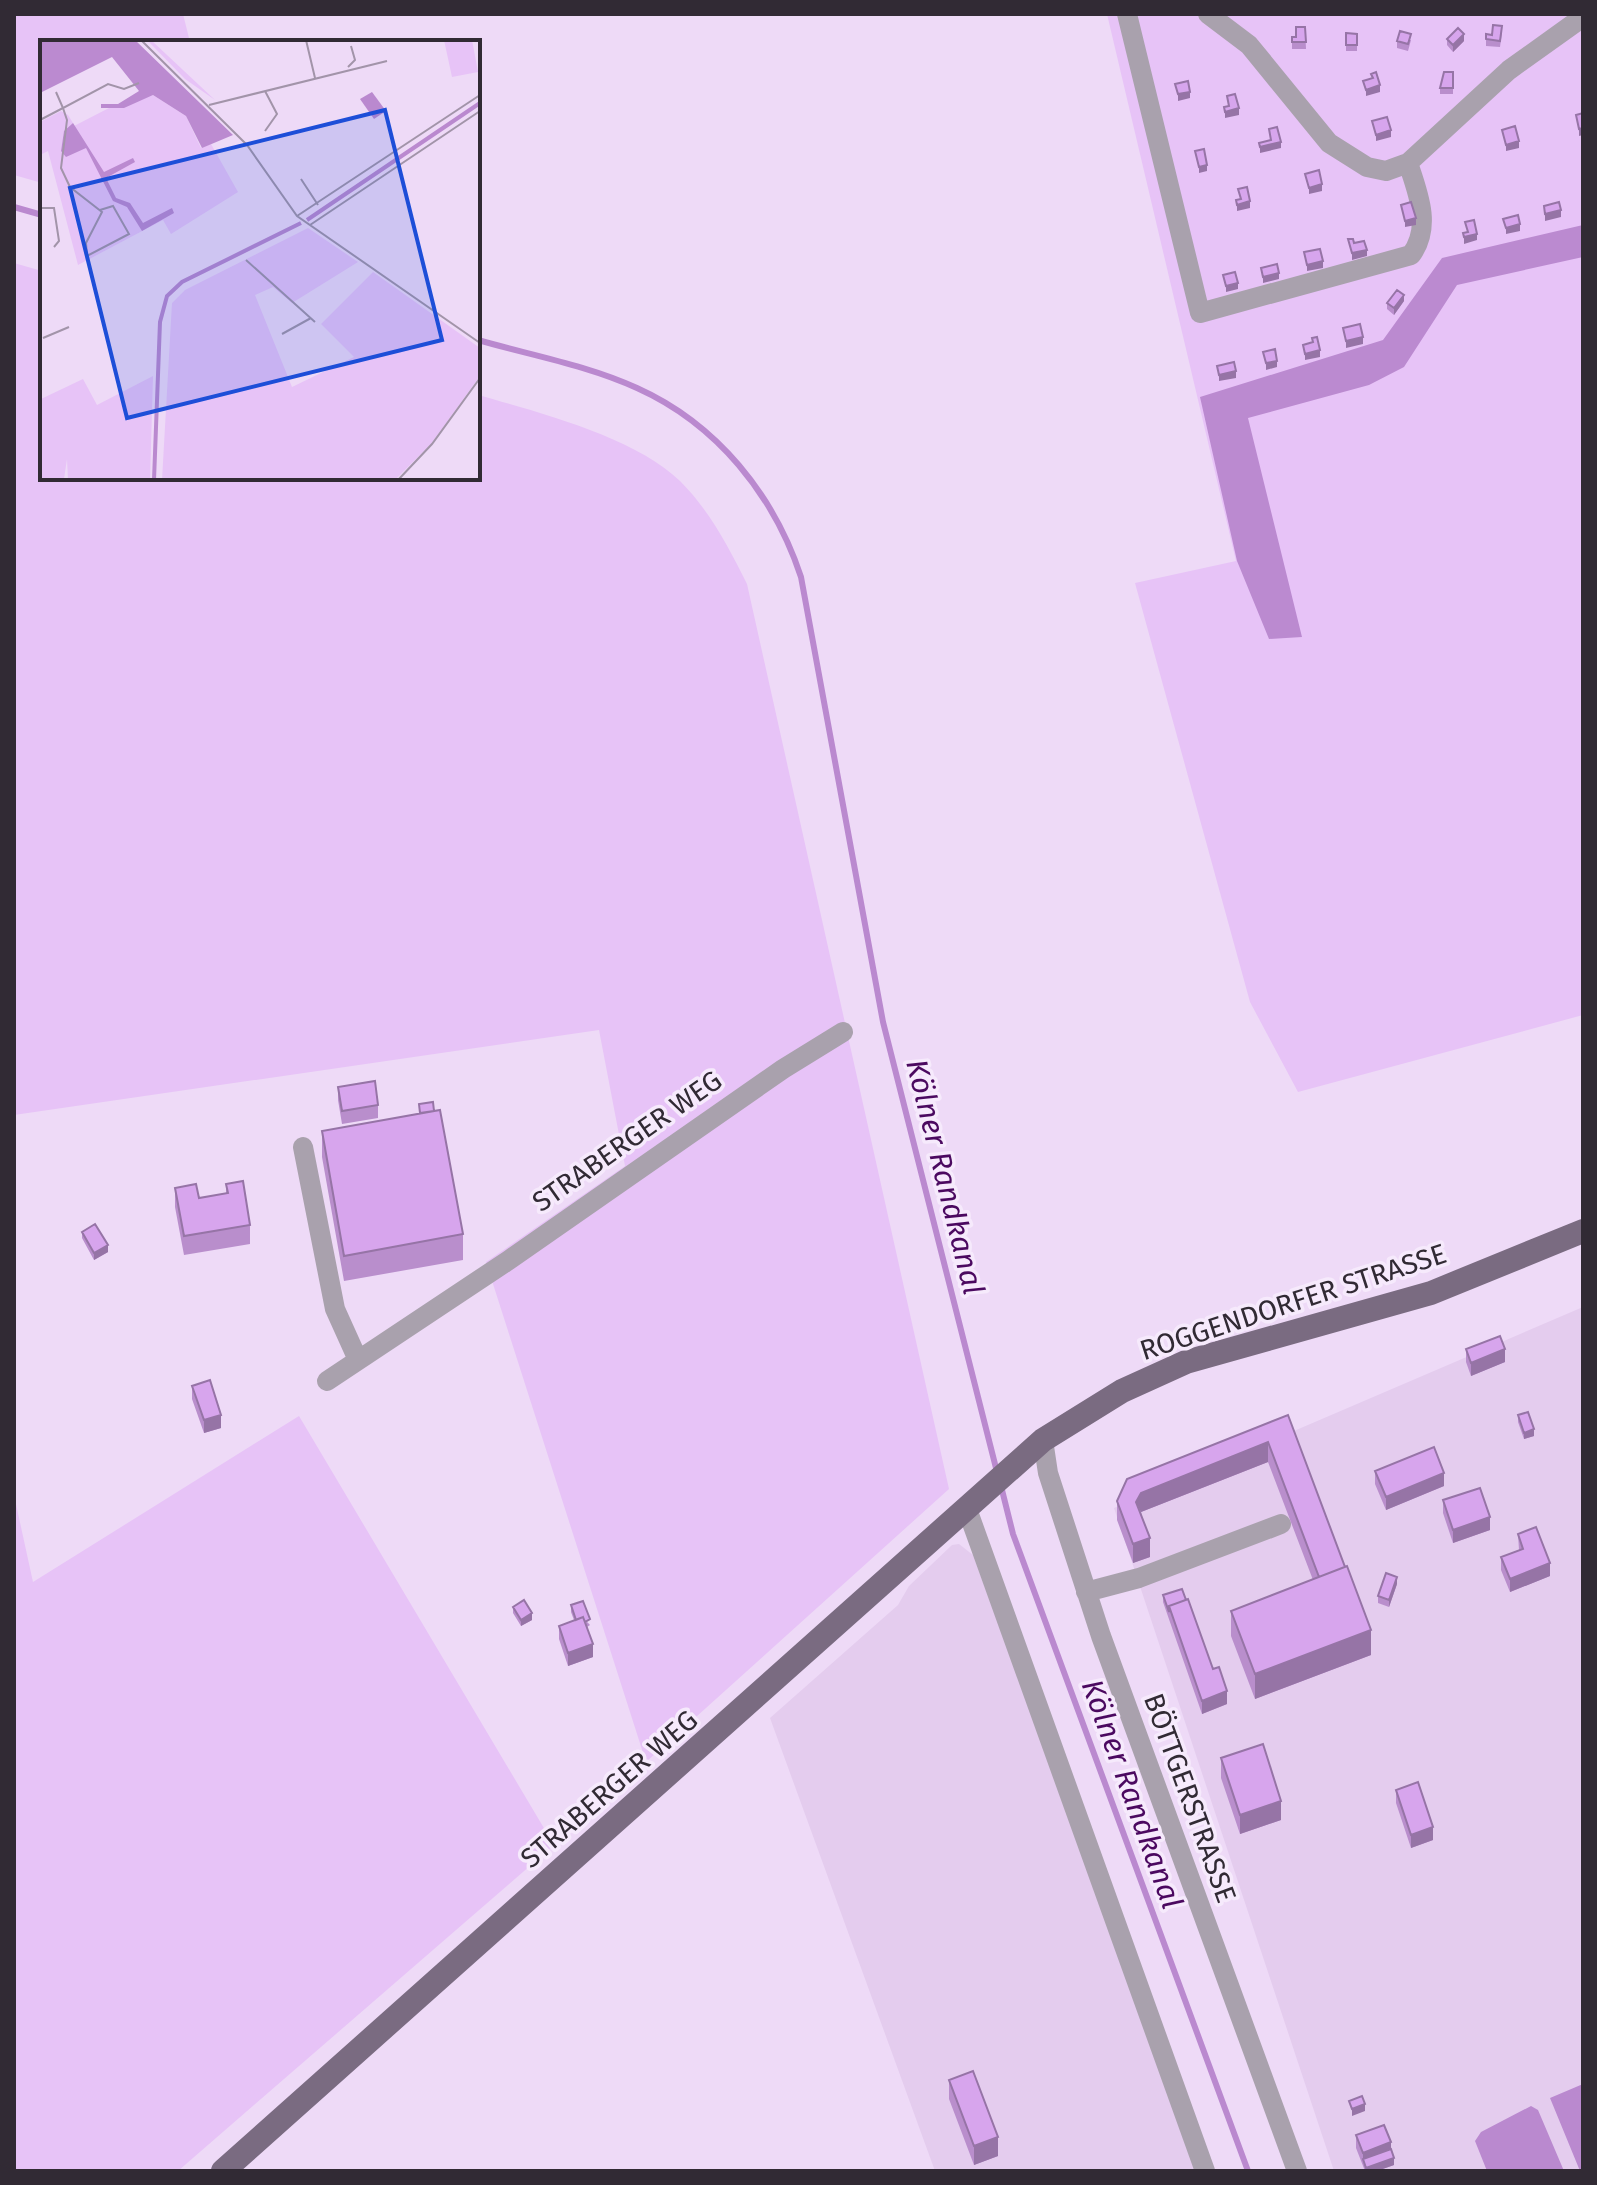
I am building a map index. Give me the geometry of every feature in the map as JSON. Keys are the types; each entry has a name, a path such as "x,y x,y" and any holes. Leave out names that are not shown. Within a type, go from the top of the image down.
{"main road":[{"name":"ROGGENDORFER STRASSE","path":"1038,1445 1122,1391 1186,1362 1431,1293 1583,1231"},
{"name":"STRABERGER WEG","path":"223,2171 1038,1445"}],"lane":[{"path":"1127,14 1200,313 1411,255 1419,244 1424,228 1408,163"},
{"path":"1208,14 1249,45 1329,143 1367,167 1386,171 1408,163 1509,70 1583,17"},
{"name":"STRABERGER WEG","path":"327,1381 783,1069 843,1032"},
{"path":"303,1147 335,1309 358,1360"},
{"name":"BÖTTGERSTRASSE","path":"1038,1445 1086,1592 1297,2171"},
{"path":"971,1505 1205,2171"},
{"path":"1086,1592 1139,1578 1281,1524"}],"shaded area":[{"path":"14,14 183,14 190,40 40,40 40,182 14,175"},
{"path":"1107,14 1583,14 1583,1015 1298,1092 1250,1002 1135,583 1236,561"},
{"path":"1583,225 1583,257 1457,285 1404,367 1369,385 1248,418 1302,637 1269,639 1237,561 1200,397 1383,340 1442,258"},
{"path":"14,263 40,270 40,480 480,480 480,396 585,428 638,451 680,481 701,505 747,584 949,1489 646,1762 486,1262 625,1166 599,1030 14,1115"},
{"path":"1583,1307 1583,2171 1334,2171 1114,1508"},
{"path":"299,1416 554,1845 178,2171 14,2171 14,1495 33,1582"},
{"path":"959,1544 973,1555 1199,2171 935,2171 770,1718 898,1605 909,1586 952,1545"},
{"path":"1583,2084 1583,2171 1580,2171 1550,2098"},
{"path":"1531,2106 1538,2110 1564,2171 1487,2171 1475,2141 1481,2132"}],"building":[{"path":"1493,25 1502,26 1500,41 1486,39 1486,34 1492,35"},
{"path":"1296,27 1305,27 1306,42 1292,42 1292,37 1296,37"},
{"path":"1458,28 1464,34 1453,45 1447,39"},
{"path":"1400,31 1411,34 1408,44 1397,41"},
{"path":"1346,33 1357,34 1357,45 1346,45"},
{"path":"1376,72 1380,85 1366,90 1363,81 1373,78 1371,74"},
{"path":"1444,72 1453,72 1453,88 1440,88"},
{"path":"1188,81 1190,92 1178,94 1175,84"},
{"path":"1235,94 1239,108 1225,112 1224,107 1229,106 1227,96"},
{"path":"1583,113 1583,128 1579,129 1576,115"},
{"path":"1387,117 1391,130 1376,135 1372,121"},
{"path":"1515,126 1519,141 1506,145 1502,130"},
{"path":"1277,127 1281,142 1260,147 1259,143 1271,140 1269,129"},
{"path":"1204,149 1207,165 1199,167 1195,151"},
{"path":"1319,170 1322,184 1309,188 1305,174"},
{"path":"1247,187 1250,201 1237,205 1236,200 1241,199 1238,189"},
{"path":"1411,202 1416,218 1405,221 1401,205"},
{"path":"1559,202 1561,210 1545,214 1544,206"},
{"path":"1518,215 1520,224 1506,228 1503,219"},
{"path":"1474,220 1477,234 1464,237 1463,233 1468,232 1465,222"},
{"path":"1348,239 1353,239 1354,243 1364,241 1367,250 1352,253"},
{"path":"1320,249 1323,261 1307,265 1304,252"},
{"path":"1277,264 1279,273 1263,277 1261,268"},
{"path":"1235,272 1238,283 1226,286 1223,275"},
{"path":"1397,290 1404,295 1394,308 1387,303"},
{"path":"1360,324 1363,337 1346,341 1343,328"},
{"path":"1317,337 1320,350 1305,354 1303,345"},
{"path":"1275,349 1277,361 1266,363 1263,352"},
{"path":"1234,362 1236,371 1219,375 1217,366"},
{"path":"375,1081 378,1105 342,1111 338,1087"},
{"path":"433,1102 434,1111 420,1113 419,1104"},
{"path":"440,1110 463,1234 344,1256 322,1131"},
{"path":"243,1181 250,1225 184,1236 175,1188 196,1184 199,1198 228,1193 226,1184"},
{"path":"95,1224 108,1245 94,1253 82,1232"},
{"path":"1500,1336 1505,1349 1471,1363 1466,1349"},
{"path":"210,1380 221,1415 204,1420 192,1386"},
{"path":"1528,1412 1534,1429 1524,1433 1518,1415"},
{"path":"1288,1415 1345,1567 1319,1577 1268,1442 1141,1493 1136,1502 1150,1538 1133,1544 1117,1501 1127,1479"},
{"path":"1434,1447 1444,1473 1386,1497 1375,1471"},
{"path":"1480,1488 1490,1517 1453,1530 1443,1500"},
{"path":"1536,1527 1550,1563 1510,1579 1501,1557 1523,1549 1518,1534"},
{"path":"1347,1566 1371,1630 1255,1674 1231,1611"},
{"path":"1386,1573 1397,1577 1389,1600 1378,1596"},
{"path":"1182,1589 1186,1600 1169,1606 1169,1612 1163,1595"},
{"path":"1188,1599 1213,1669 1219,1667 1227,1691 1202,1701 1169,1606"},
{"path":"524,1600 532,1613 521,1620 513,1607"},
{"path":"583,1601 590,1619 585,1622 583,1617 576,1620 571,1605"},
{"path":"583,1617 593,1644 568,1653 559,1626"},
{"path":"1263,1744 1281,1801 1240,1815 1221,1758"},
{"path":"1418,1782 1433,1827 1411,1835 1396,1790"},
{"path":"973,2071 998,2137 974,2146 949,2080"},
{"path":"1362,2096 1365,2104 1352,2109 1349,2101"},
{"path":"1384,2125 1391,2142 1363,2153 1356,2135"},
{"path":"1391,2149 1394,2158 1366,2168 1363,2159"}],"waterway":[{"name":"Kölner Randkanal","path":"14,207 40,214"},
{"name":"Kölner Randkanal","path":"480,341 598,373 637,388 693,421 739,465 775,518 789,547 801,577 883,1022 997,1472"},
{"name":"Kölner Randkanal","path":"1001,1486 1013,1534 1248,2171"}]}
